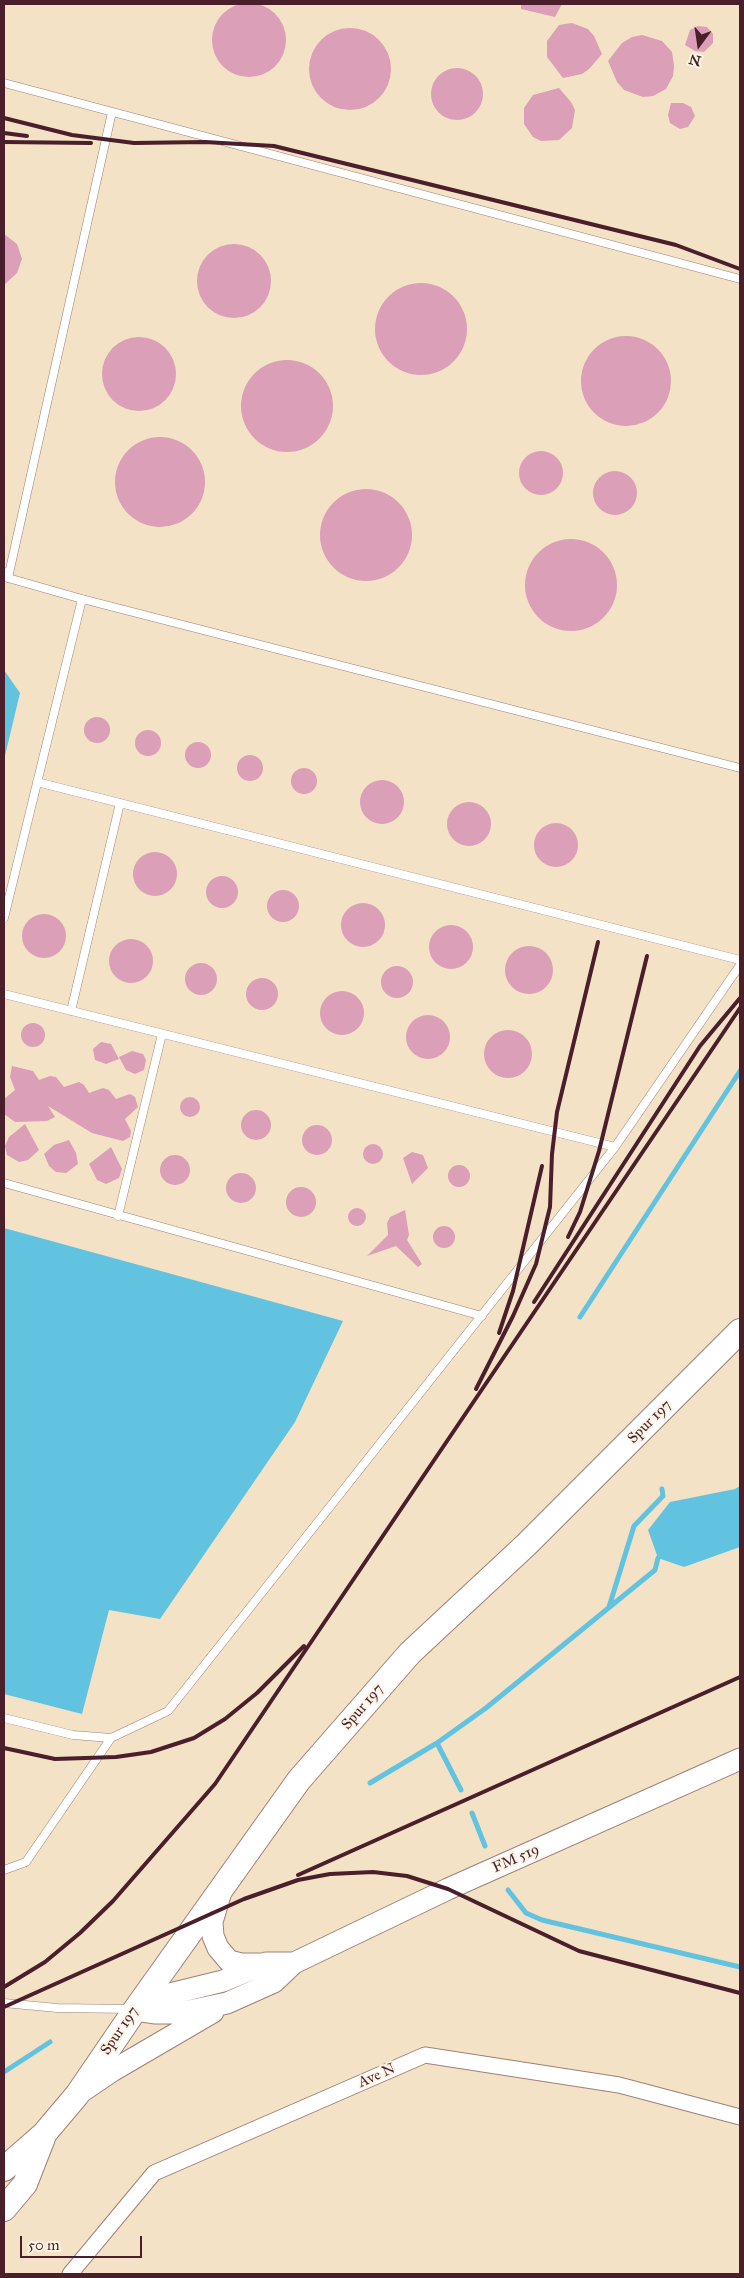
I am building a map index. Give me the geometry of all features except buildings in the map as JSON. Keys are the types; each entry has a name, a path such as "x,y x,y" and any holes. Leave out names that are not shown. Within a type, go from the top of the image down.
{"main road":[{"name":"Spur 197","path":"44,2134 77,2095 135,2010 300,1780 410,1653 526,1545 740,1331"},
{"name":"FM 519","path":"135,2010 156,2013 180,2013 227,2003 274,1982 294,1963 448,1889 740,1759"},
{"path":"223,1886 212,1922 213,1936 218,1948 230,1960 241,1964 266,1963"},
{"name":"FM 519","path":"135,2010 162,1996 223,1981 266,1963 294,1963"},
{"path":"77,2095 112,2071 227,2003"},
{"path":"4,2169 44,2134"},
{"path":"4,2209 25,2184 44,2134"}],"street":[{"name":"Ave N","path":"70,2274 154,2173 425,2055 620,2086 740,2117"}],"lane":[{"path":"4,83 740,279"},
{"path":"112,112 6,575 82,599 740,768"},
{"path":"4,918 82,599"},
{"path":"37,782 740,960"},
{"path":"71,1011 120,803"},
{"path":"4,1718 73,1735 111,1738 168,1712 614,1147 740,966"},
{"path":"4,994 614,1147"},
{"path":"118,1216 162,1034"},
{"path":"4,1183 482,1316"},
{"path":"4,1870 26,1862 111,1738"},
{"path":"4,2003 57,2008 135,2010"}],"water":[{"path":"4,670 20,693 4,760"},
{"path":"4,1228 343,1321 295,1422 160,1619 109,1610 82,1714 4,1694"},
{"path":"740,1486 740,1547 684,1567 658,1558 648,1530 670,1502 735,1489"}],"waterway":[{"path":"580,1317 740,1071"},
{"path":"609,1607 634,1526 663,1496 662,1489"},
{"path":"370,1783 437,1743 486,1708 655,1570 658,1558"},
{"path":"437,1743 461,1790"},
{"path":"472,1813 485,1846"},
{"path":"508,1890 526,1913 542,1920 740,1967"},
{"path":"4,2072 50,2042"}],"railway":[{"path":"4,118 72,135 134,143 205,142 274,146 676,245 740,269"},
{"path":"4,133 27,136"},
{"path":"4,142 91,143"},
{"path":"476,1389 513,1316 536,1264 550,1207 552,1154 557,1112 598,942"},
{"path":"568,1237 580,1212 599,1151 647,956"},
{"path":"534,1302 700,1046 740,998"},
{"path":"4,1987 45,1962 80,1933 113,1901 215,1784 740,1008"},
{"path":"499,1333 513,1291 542,1166"},
{"path":"4,1748 55,1759 116,1757 151,1752 194,1738 225,1719 257,1693 304,1646"},
{"path":"298,1875 740,1677"},
{"path":"4,2007 244,1899 298,1880 330,1874 373,1872 407,1876 448,1889 579,1951 740,1993"}]}
